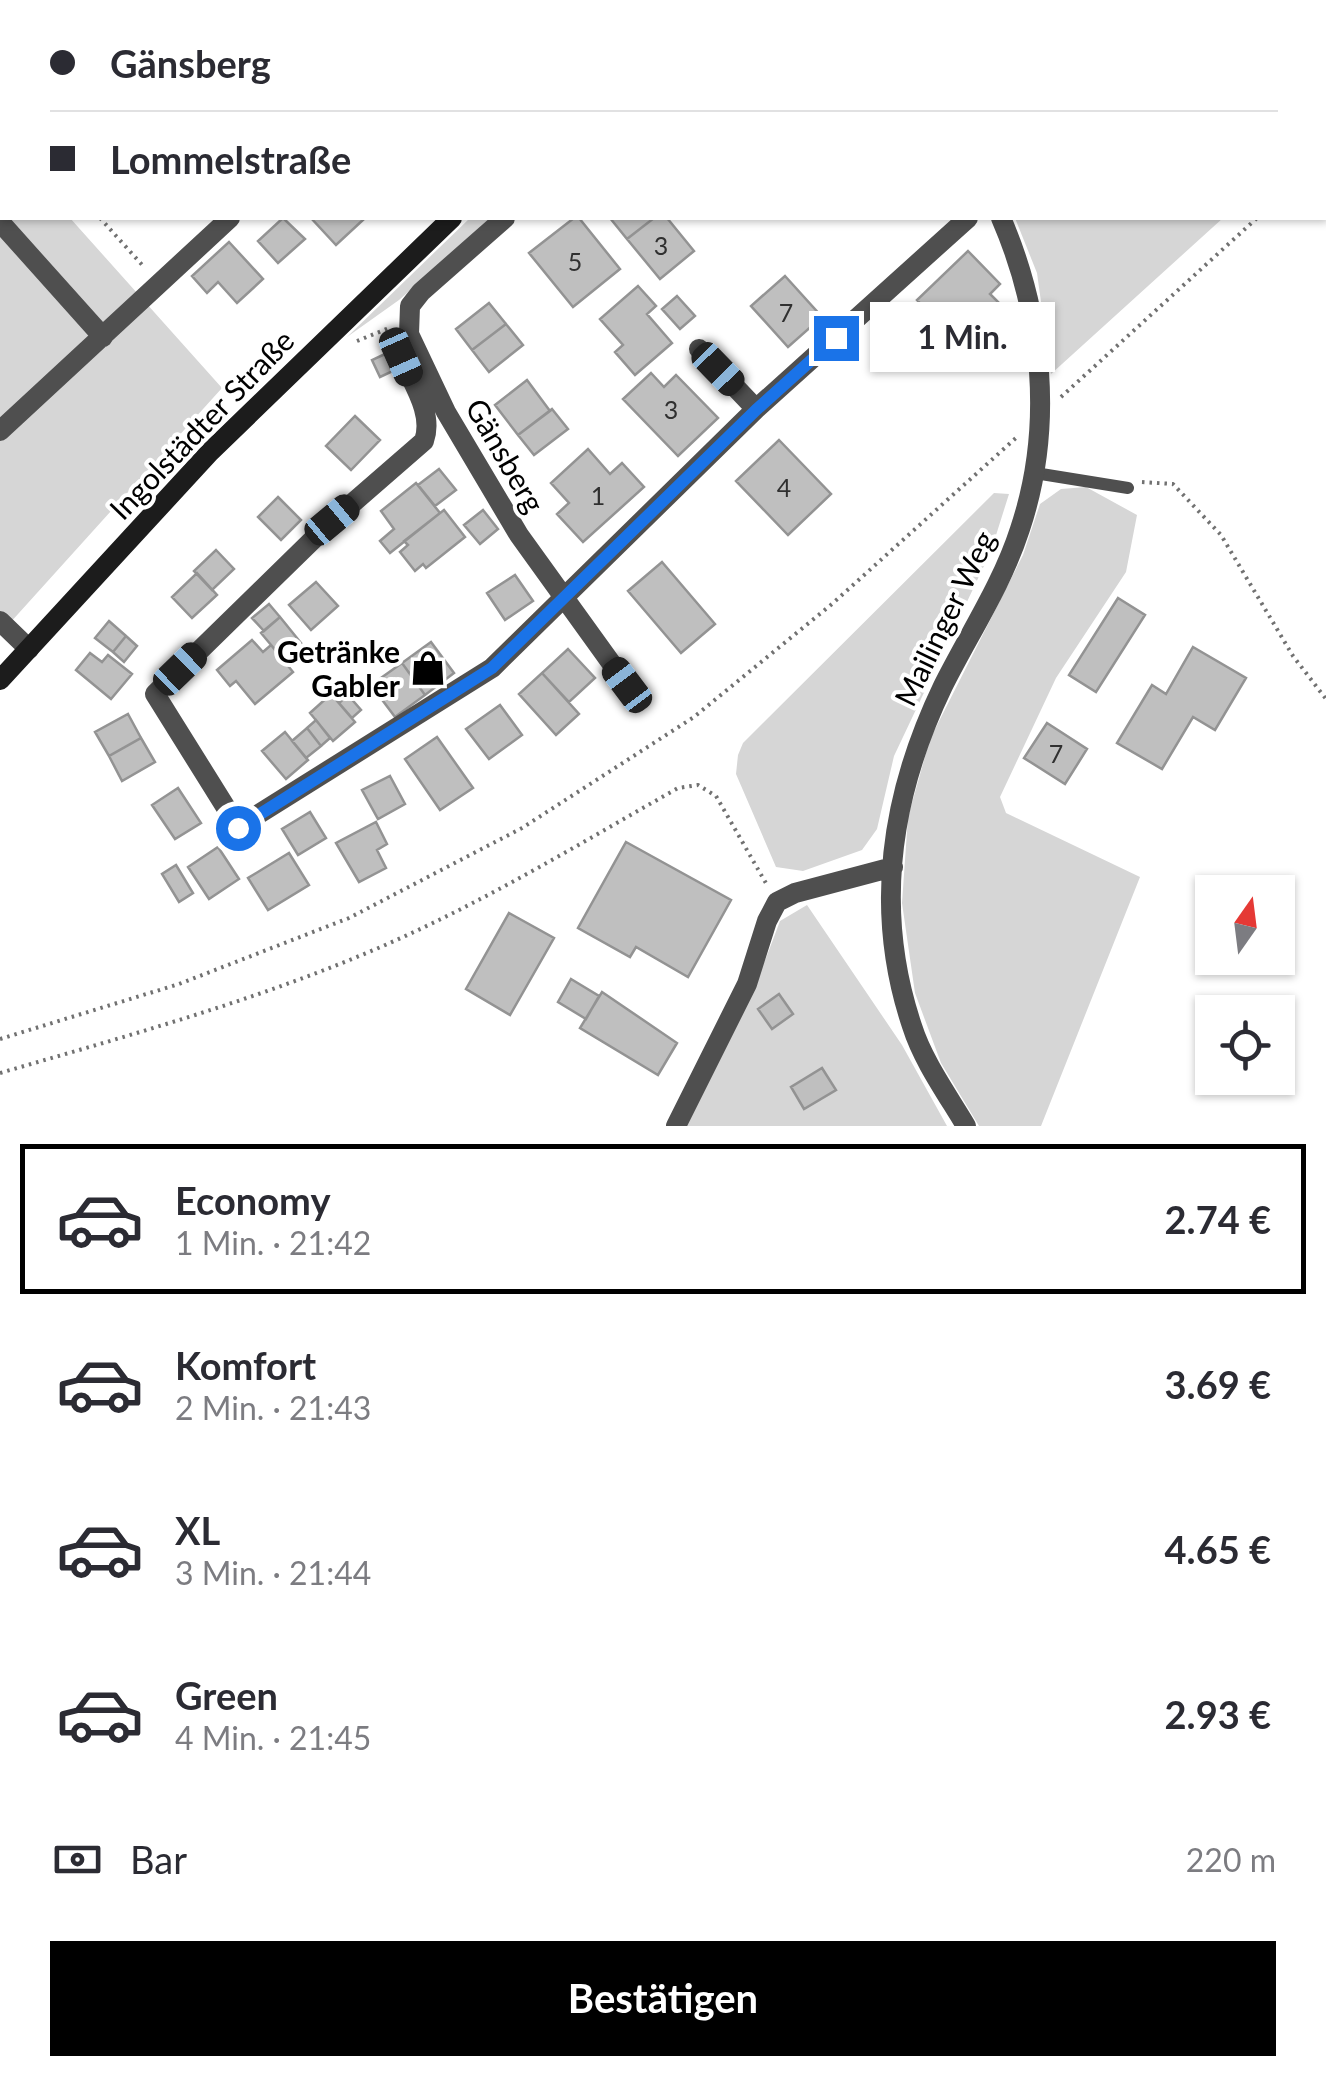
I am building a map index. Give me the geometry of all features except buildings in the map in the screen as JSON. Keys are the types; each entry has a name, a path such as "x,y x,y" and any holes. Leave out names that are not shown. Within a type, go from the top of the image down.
{"main road":[{"name":"Ingolstädter Straße","path":"0,680 210,452 450,220"}],"street":[{"path":"0,431 228,220"},
{"name":"Gänsberg","path":"503,220 410,306 401,357 427,416 424,440 332,520 155,694 238,828 492,668 563,599"},
{"path":"563,599 756,410 966,220"},
{"name":"Mailinger Weg","path":"966,1126 912,1028 892,926 892,867 896,822 906,778 926,724 999,582 1020,529 1035,473 1040,416 1038,357 1030,298 1003,220"},
{"path":"0,222 103,337"},
{"name":"Gänsberg","path":"408,334 481,475 563,599 627,685"},
{"path":"699,349 756,410"},
{"path":"0,621 28,649"},
{"path":"676,1126 747,984 777,902 795,893 892,867"}],"lane":[{"path":"1035,473 1128,488"}],"path":[{"path":"102,220 161,285"},
{"path":"0,1040 179,984 349,918 522,828 694,717 832,604 1254,220"},
{"path":"1128,488 1147,480 1173,484 1221,535 1293,656 1326,699"},
{"path":"0,1073 225,1006 375,949 488,896 678,788 691,785 706,788 716,796 777,902"}],"shaded area":[{"path":"0,220 72,220 222,388 0,634"},
{"path":"468,220 491,220 399,300 347,337"},
{"path":"1016,220 1221,220 1051,374 1037,273"},
{"path":"1086,487 1137,515 1126,572 1056,678 1000,797 1006,813 1140,877 1041,1126 979,1126 941,1063 915,993 902,903 908,817 930,739 1023,555 1040,504 1061,489"},
{"path":"994,493 1009,494 991,551 894,756 877,829 862,850 803,871 776,867 736,774 743,743"},
{"path":"807,905 902,1045 947,1126 683,1126 766,958 780,921"}],"place":[{"name":"Getränke Gabler","path":"428,668"}],"route":[{"path":"238,828 492,668 756,410 836,338"}]}
